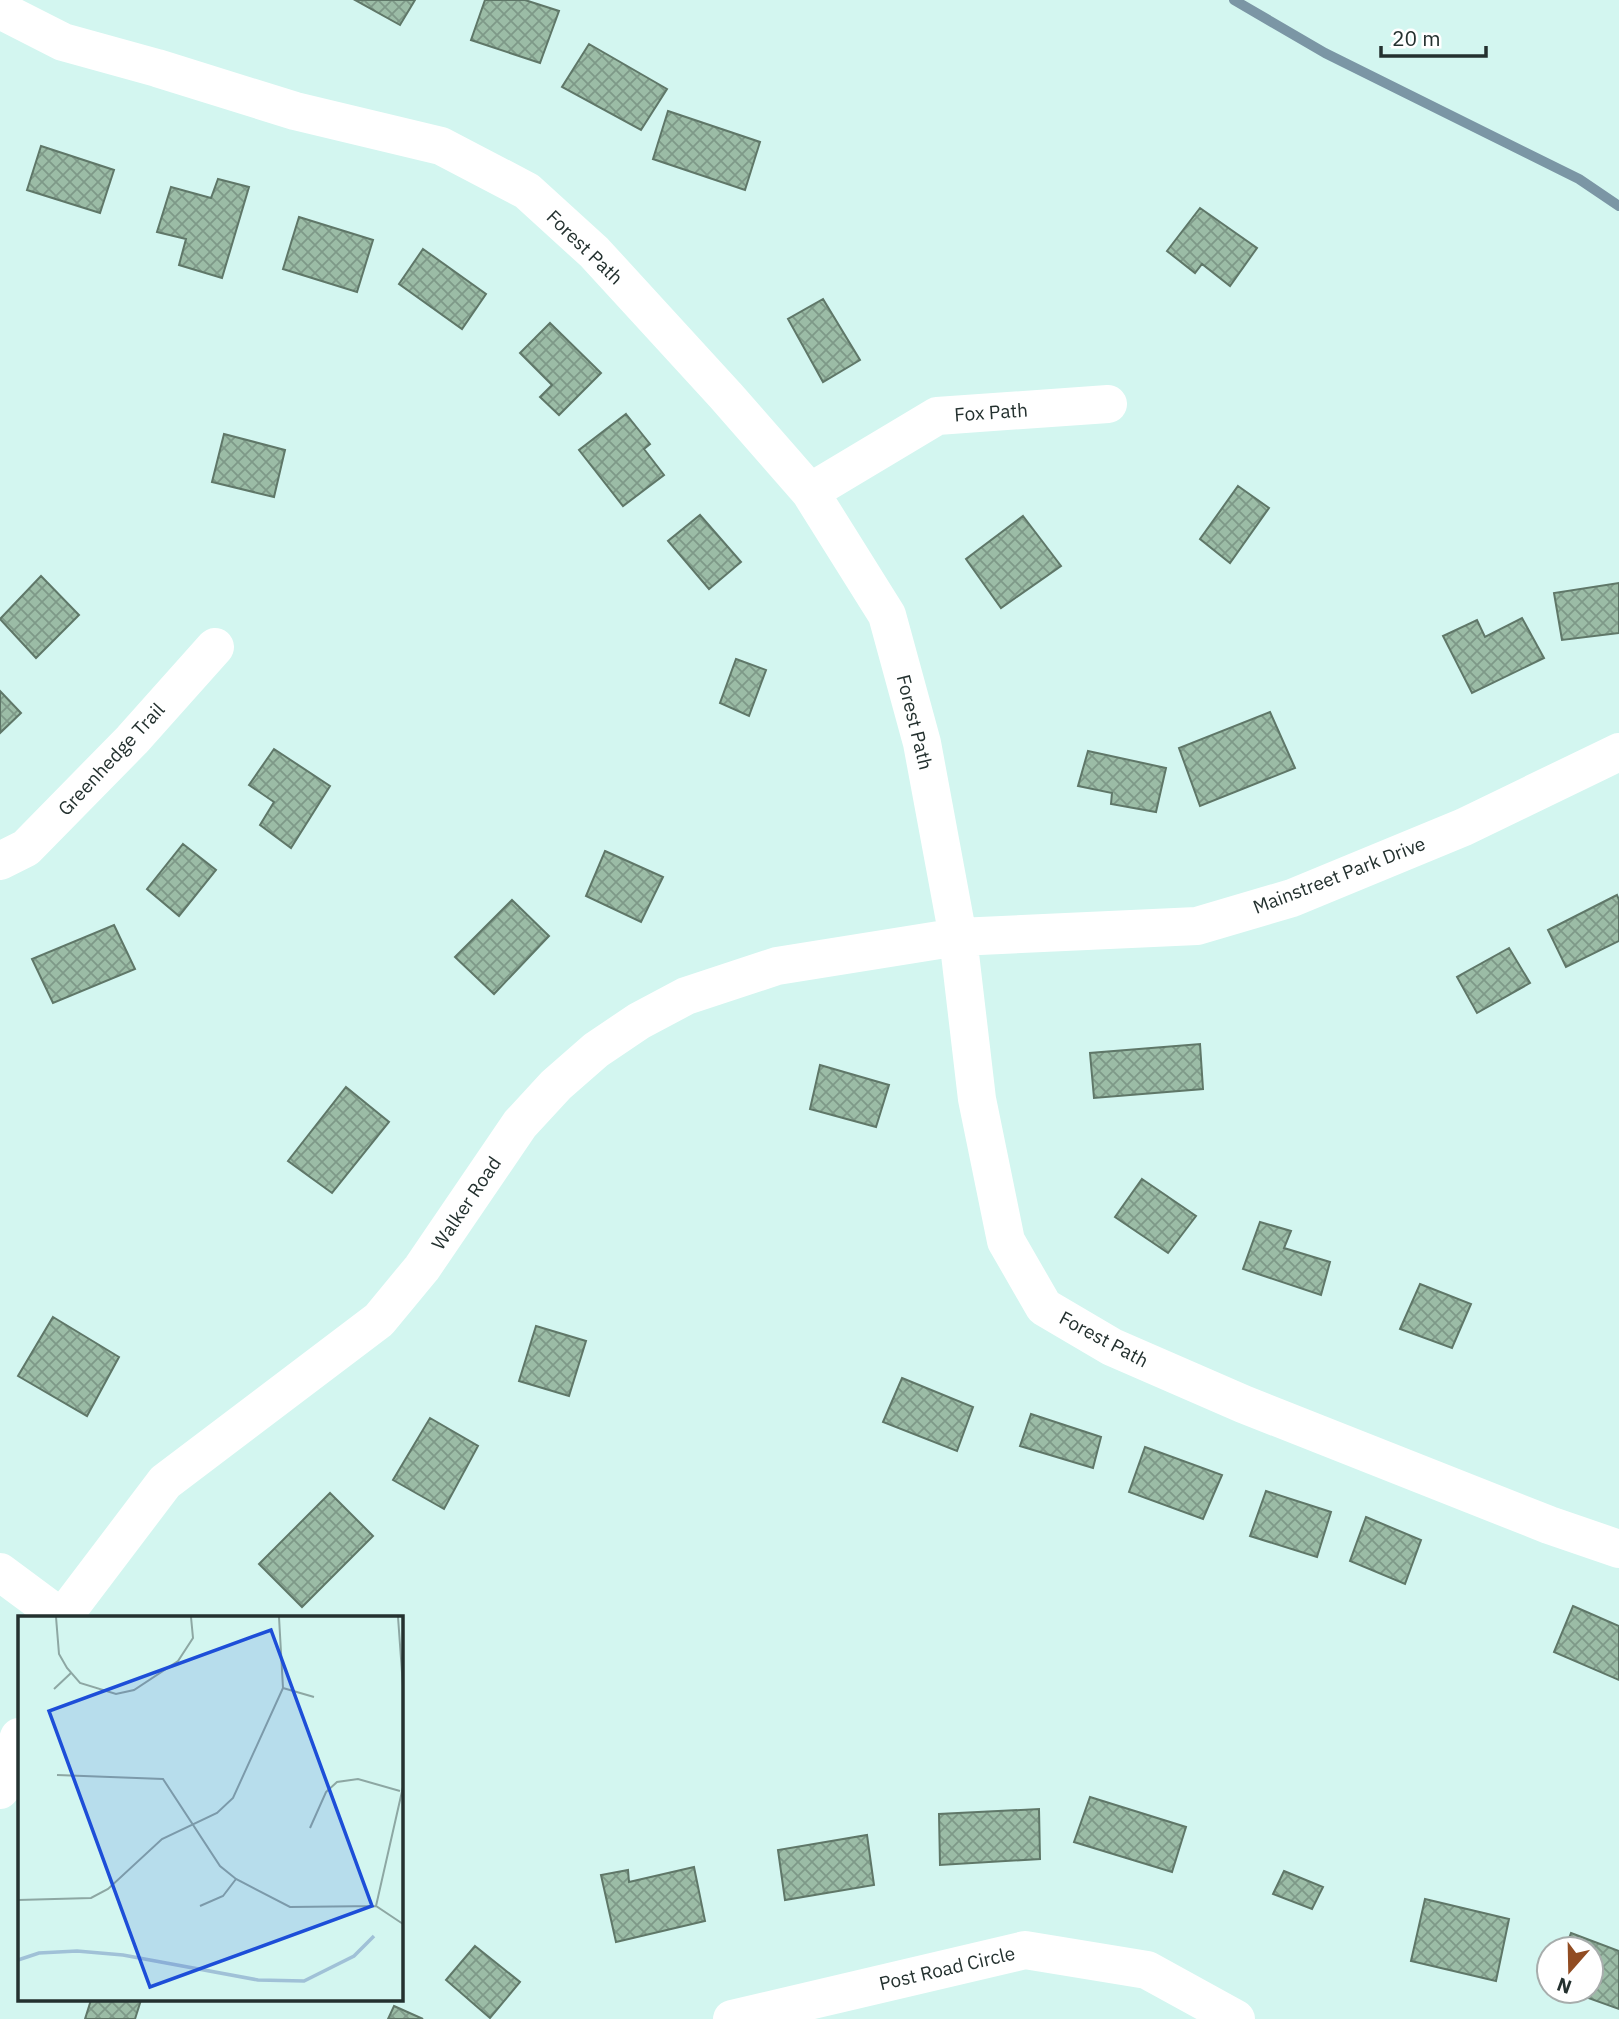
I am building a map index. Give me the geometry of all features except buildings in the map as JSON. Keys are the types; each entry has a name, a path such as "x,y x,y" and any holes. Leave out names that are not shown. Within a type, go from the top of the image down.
{"street":[{"name":"Forest Path","path":"0,10 64,42 295,111 441,146 527,191 594,252 810,492 887,615 922,743 958,937 977,1099 1006,1241 1044,1307 1112,1347 1243,1404 1549,1525 1619,1549"},
{"name":"Fox Path","path":"810,492 937,416 1108,404"},
{"name":"Greenhedge Trail","path":"0,861 26,848 132,740 215,647"},
{"name":"Mainstreet Park Drive","path":"958,937 1197,926 1292,898 1464,827 1619,752"},
{"name":"Walker Road","path":"64,1616 165,1482 379,1320 422,1268 520,1124 556,1085 596,1050 639,1021 686,996 777,967 958,937"},
{"path":"0,1572 59,1616"},
{"path":"0,1790 18,1740"},
{"name":"Post Road Circle","path":"732,2019 1025,1950 1147,1970 1236,2019"}],"waterway":[{"path":"1234,0 1325,53 1579,179 1619,206"}]}
